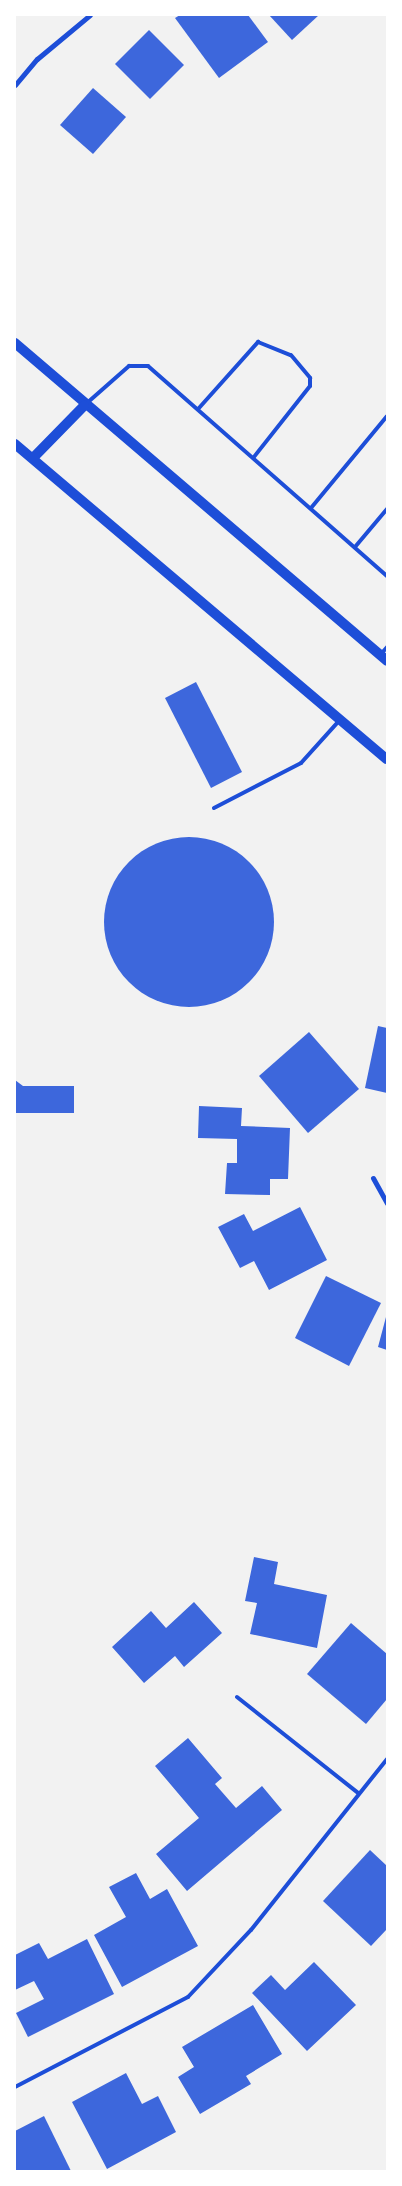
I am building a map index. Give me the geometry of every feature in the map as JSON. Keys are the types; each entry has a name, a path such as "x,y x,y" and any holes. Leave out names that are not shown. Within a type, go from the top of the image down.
{"main road":[{"path":"15,343 84,406 383,658"},
{"path":"33,458 84,406"},
{"path":"15,444 339,721 387,758"}],"street":[{"path":"15,85 37,59 90,15"},
{"path":"373,1178 387,1202"}],"lane":[{"path":"199,408 258,342 291,356 310,378 310,386 254,457"},
{"path":"84,406 120,371 129,366 148,366 199,408 387,576"},
{"path":"311,508 387,416"},
{"path":"355,547 387,509"},
{"path":"383,658 387,647"},
{"path":"214,808 300,763 339,721"},
{"path":"237,1697 358,1794"},
{"path":"15,2087 188,1998 251,1930 387,1759"}],"building":[{"path":"180,15 248,15 268,42 219,78 175,18"},
{"path":"269,15 319,15 292,40"},
{"path":"149,30 184,65 150,99 115,64"},
{"path":"93,88 126,117 93,154 60,125"},
{"path":"196,682 242,772 211,788 165,698"},
{"path":"189,837 214,841 229,847 243,856 255,868 264,882 270,897 274,922 270,947 264,962 255,976 243,988 229,997 214,1003 189,1007 164,1003 149,997 135,988 123,976 114,962 108,947 104,922 108,897 114,882 123,868 135,856 149,847 164,841"},
{"path":"378,1026 387,1028 387,1093 365,1088"},
{"path":"309,1032 359,1089 308,1133 259,1076"},
{"path":"15,1080 23,1086 74,1086 74,1113 15,1113"},
{"path":"199,1106 242,1108 241,1126 290,1128 288,1179 270,1179 270,1195 225,1194 227,1163 237,1163 237,1139 198,1138"},
{"path":"300,1207 327,1260 269,1290 254,1261 240,1268 218,1227 244,1214 253,1231"},
{"path":"326,1276 381,1303 349,1366 295,1338"},
{"path":"387,1318 387,1350 378,1347"},
{"path":"254,1557 278,1562 274,1584 327,1595 317,1648 250,1634 257,1603 245,1601"},
{"path":"194,1602 222,1633 184,1667 175,1656 144,1683 112,1647 151,1611 166,1628"},
{"path":"351,1623 387,1654 387,1699 366,1724 307,1674"},
{"path":"188,1738 222,1778 215,1784 236,1808 262,1786 282,1810 187,1891 156,1854 199,1818 155,1766"},
{"path":"370,1850 387,1866 387,1929 371,1946 323,1901"},
{"path":"136,1873 150,1899 167,1889 198,1946 122,1987 94,1935 126,1917 109,1887"},
{"path":"87,1939 114,1994 28,2037 16,2013 44,1999 34,1981 15,1990 15,1955 39,1943 48,1959"},
{"path":"314,1962 356,2005 307,2051 252,1993 271,1975 285,1990"},
{"path":"253,2005 282,2054 246,2076 251,2084 200,2114 178,2077 194,2067 182,2047"},
{"path":"126,2073 142,2104 158,2096 176,2132 107,2169 72,2102"},
{"path":"44,2116 71,2171 15,2171 15,2131"}]}
